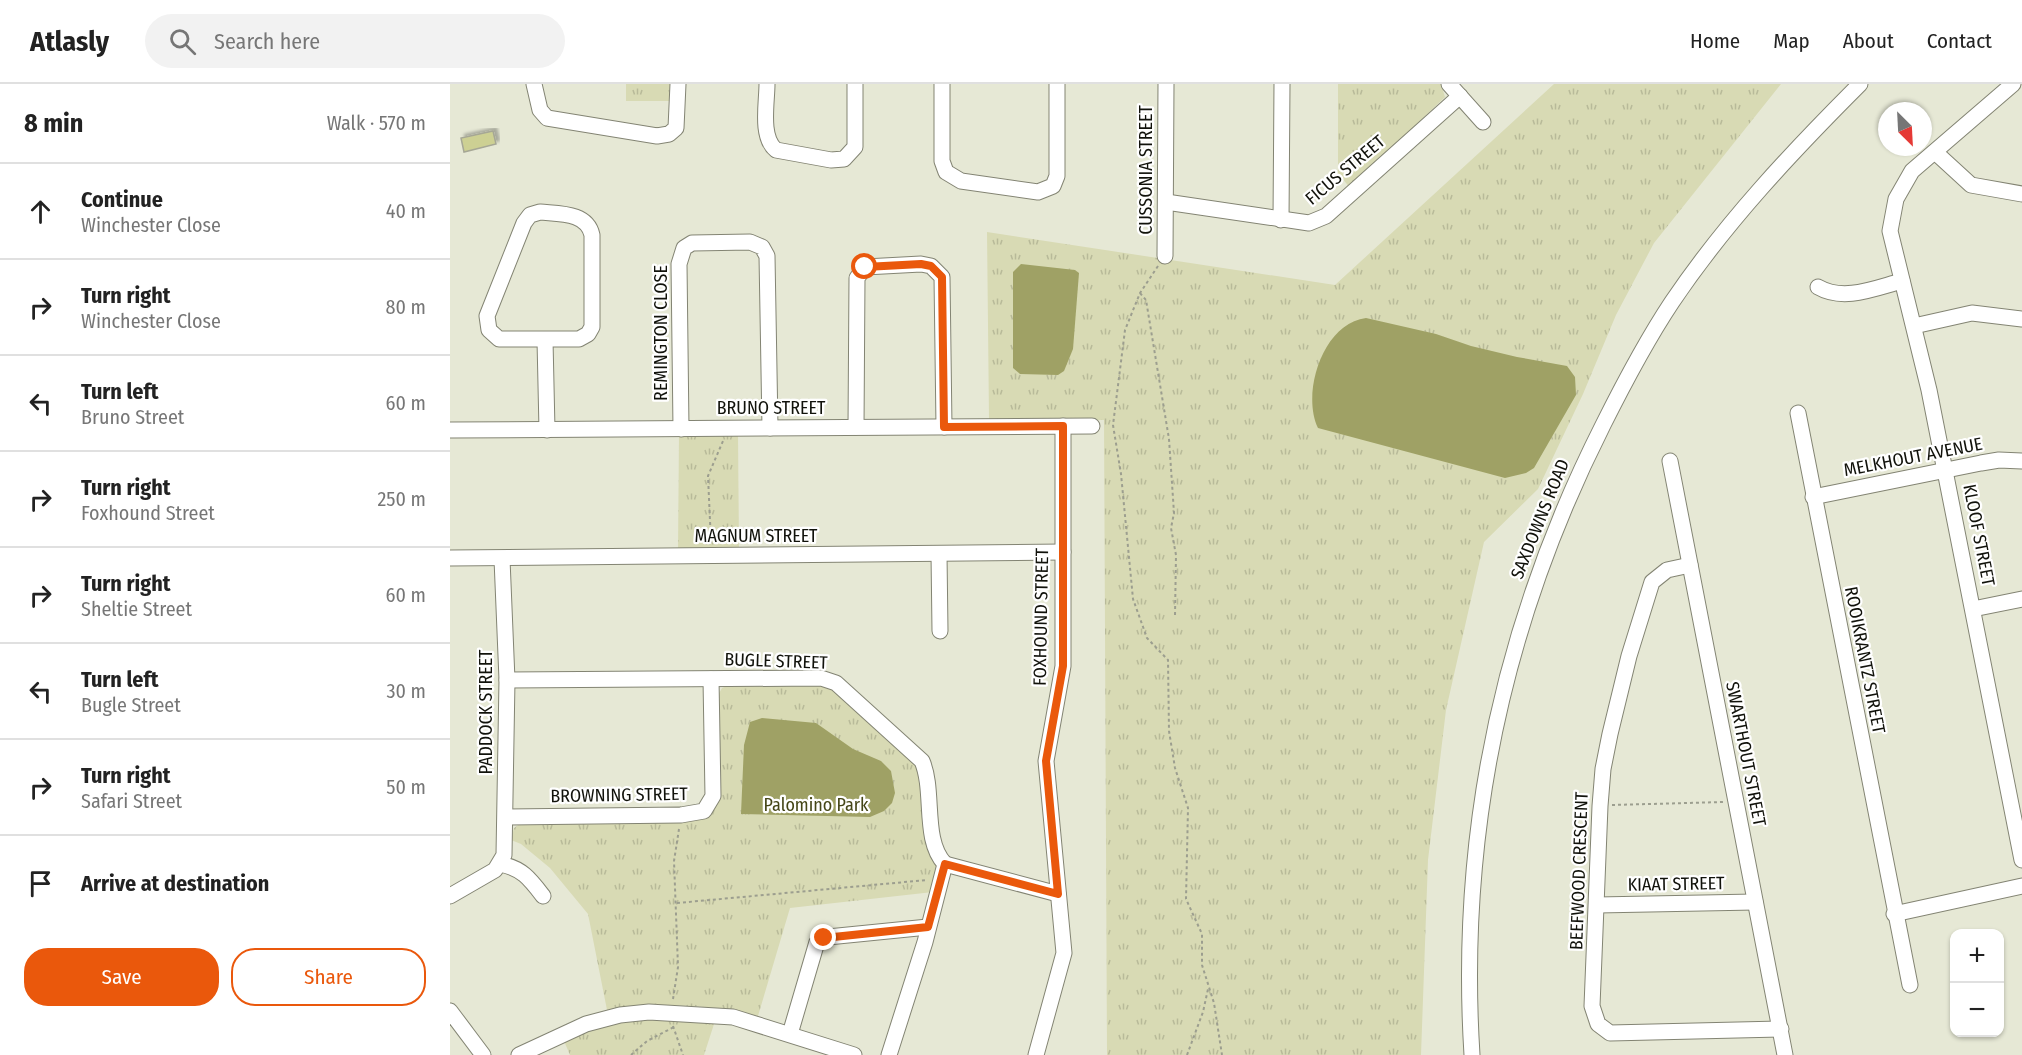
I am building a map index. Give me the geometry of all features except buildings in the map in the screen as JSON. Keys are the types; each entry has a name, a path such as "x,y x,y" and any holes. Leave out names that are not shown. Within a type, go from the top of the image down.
{"street":[{"path":"534,84 540,110 547,118 657,136 669,134 676,128 678,84"},
{"path":"767,84 767,131 771,145 776,150 831,160 844,159 853,152 855,147 855,84"},
{"path":"942,84 942,161 946,172 961,181 1038,192 1053,186 1057,176 1057,84"},
{"name":"CUSSONIA STREET","path":"1165,256 1166,84"},
{"path":"1281,220 1282,84"},
{"path":"1449,84 1483,122"},
{"name":"SAXDOWNS ROAD","path":"1472,1055 1470,922 1480,807 1502,689 1539,572 1579,472 1629,374 1672,302 1734,218 1860,84"},
{"path":"2013,84 1935,152 1971,185 2022,194"},
{"name":"FICUS STREET","path":"1166,202 1309,223 1326,216 1460,96"},
{"name":"KLOOF STREET","path":"1935,152 1912,171 1902,185 1891,220 1892,239 1946,470 2022,860"},
{"path":"540,212 582,219 592,235 590,331 579,339 545,340 499,339 492,334 487,321 524,223 530,215 540,212"},
{"name":"REMINGTON CLOSE","path":"681,429 679,264 682,253 692,243 750,242 762,248 767,256 770,428"},
{"path":"856,427 856,278 865,267 874,265 921,264 931,266 942,277 944,427"},
{"path":"1818,287 1830,294 1849,294 1902,281"},
{"path":"1914,327 1972,313 2022,320"},
{"path":"545,340 547,430"},
{"name":"ROOIKRANTZ STREET","path":"1798,413 1894,914 1910,985"},
{"name":"FOXHOUND STREET","path":"1036,1055 1064,953 1046,761 1063,666 1063,426"},
{"name":"BRUNO STREET","path":"450,430 1092,426"},
{"name":"MELKHOUT AVENUE","path":"1813,497 1999,460 2022,461"},
{"name":"SWARTHOUT STREET","path":"1670,461 1785,1055"},
{"name":"MAGNUM STREET","path":"450,558 1063,552"},
{"path":"939,554 940,631"},
{"name":"PADDOCK STREET","path":"500,864 506,844 507,680 502,558"},
{"name":"BEEFWOOD CRESCENT","path":"1690,565 1667,570 1652,582 1629,656 1610,734 1600,806 1592,1006 1594,1017 1603,1030 1610,1033 1780,1029"},
{"path":"1973,609 2022,599"},
{"name":"BUGLE STREET","path":"507,680 821,678 843,688 922,761 927,773 935,848 945,864"},
{"name":"BROWNING STREET","path":"506,816 681,815 705,811 713,796 711,679"},
{"path":"450,896 485,878 500,864 515,867 524,872 543,896"},
{"path":"889,1055 945,864 1058,894"},
{"path":"1894,914 2022,886"},
{"name":"KIAAT STREET","path":"1597,904 1755,902"},
{"path":"790,1034 817,942 828,938 928,927"},
{"path":"450,1011 483,1055"},
{"path":"519,1055 586,1024 620,1015 649,1012 733,1017 790,1034 812,1049 854,1055"}],"path":[{"path":"1165,256 1140,293 1125,330 1113,425 1121,474 1133,599 1147,638 1168,660 1169,731 1175,768 1188,808 1186,899 1202,934 1202,965 1214,1003 1222,1055"},
{"path":"1140,293 1146,300 1169,439 1174,513 1172,528 1176,555 1175,615"},
{"path":"711,549 708,476 726,434"},
{"path":"1600,806 1736,801"},
{"path":"673,1005 673,987 678,967 674,861 681,815"},
{"path":"677,903 942,879"},
{"path":"1187,1055 1203,1012 1208,989"},
{"path":"672,1020 683,1055"},
{"path":"631,1055 647,1041 674,1027"}],"green space":[{"path":"626,84 673,84 673,101 626,101"},
{"path":"1338,84 1441,84 1445,97 1350,188 1338,173"},
{"path":"1554,84 1781,84 1654,243 1616,315 1583,394 1538,489 1484,542 1446,710 1428,860 1421,1055 1107,1055 1104,420 989,419 987,232 1335,285"},
{"path":"679,434 738,434 739,549 678,550"},
{"name":"Palomino Park","path":"732,684 828,686 918,765 931,852 938,868 933,892 790,908 758,1016 720,1009 664,1005 607,1010 588,914 550,868 521,844 511,840 514,828 521,823 711,813 717,804 717,697 722,688"},
{"path":"652,1019 715,1021 704,1055 570,1055 564,1041 607,1026"}],"shaded area":[{"path":"1021,264 1075,270 1079,273 1073,349 1064,371 1058,375 1020,374 1013,368 1013,272"},
{"path":"1366,318 1436,334 1471,346 1517,357 1567,366 1575,377 1576,395 1534,468 1526,473 1505,478 1318,428 1313,413 1312,397 1314,379 1320,362 1327,346 1338,332 1351,323"},
{"path":"762,718 816,723 853,749 881,761 891,771 895,793 892,803 884,811 870,817 741,814 744,745 750,722"}],"route":[{"path":"824,938 928,927 945,864 1058,894 1046,761 1063,666 1063,426 944,427 942,277 931,266 921,264 865,267"}]}
